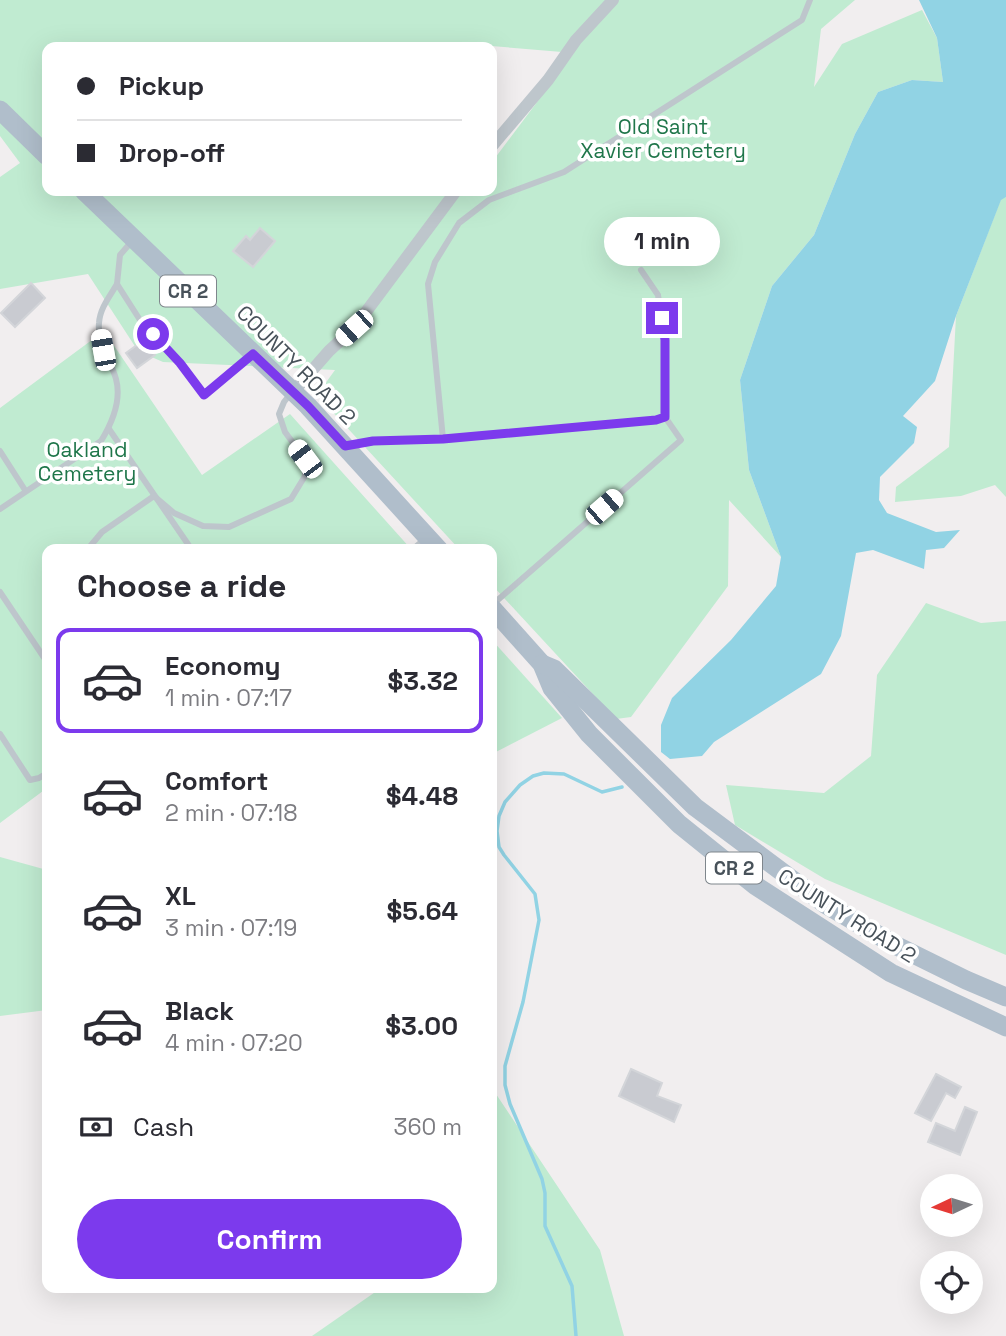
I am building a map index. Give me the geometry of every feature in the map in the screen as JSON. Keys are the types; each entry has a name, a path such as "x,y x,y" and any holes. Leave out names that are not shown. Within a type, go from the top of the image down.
{"main road":[{"path":"0,110 42,151"},
{"name":"COUNTY ROAD 2","path":"89,196 293,392 345,446 425,544"},
{"name":"COUNTY ROAD 2","path":"497,612 542,664 552,688 589,734 679,824 756,886 891,973 1006,1027"},
{"name":"COUNTY ROAD 2","path":"542,664 554,669 695,807 825,904 895,945 1006,997"}],"street":[{"path":"497,140 548,80 576,40 613,0"},
{"path":"293,392 329,351 354,328 452,196"}],"lane":[{"path":"443,439 428,284 435,262 458,223 489,200 564,172 587,158 802,20 810,0"},
{"path":"0,509 102,441 109,429 117,406 117,380 103,350 99,324 104,305 117,284 120,255 134,239"},
{"path":"497,602 681,440 665,417 665,340 658,295 641,270"},
{"path":"117,284 140,320 180,363 204,395 253,354"},
{"path":"154,496 174,513 203,526 229,527 290,499 305,476 305,459 285,432 279,414 284,402 293,392"},
{"path":"345,446 373,441 443,439 665,417"},
{"path":"109,429 188,544"},
{"path":"0,451 25,491"},
{"path":"92,544 102,532 154,496"},
{"path":"0,593 3,602 42,655"},
{"path":"0,734 30,780 42,776"}],"green space":[{"name":"Old Saint Xavier Cemetery","path":"0,0 855,0 821,29 814,87 842,44 922,10 937,38 943,82 912,80 878,92 855,134 814,235 772,286 740,380 749,470 781,557 729,500 728,586 631,717 616,719 497,590 497,544 454,544 317,395 335,370 163,362 138,351 88,274 0,289 0,177 20,163 0,136"},
{"path":"1006,197 1006,497 995,485 961,496 895,502 896,487 949,447 956,316 1001,199"},
{"name":"Oakland Cemetery","path":"104,331 202,475 290,414 407,544 42,544 42,792 0,823 0,408"},
{"path":"926,603 981,623 1006,621 1006,955 825,879 735,825 726,785 824,793 871,756 877,675"},
{"path":"497,646 562,718 497,751"},
{"path":"0,857 42,869 42,1011 0,1016"},
{"path":"497,1096 600,1250 624,1336 312,1336 374,1293 497,1293"}],"water":[{"path":"919,0 1006,0 1006,197 1001,200 956,316 935,381 903,416 917,427 914,443 880,477 879,500 887,513 936,532 960,530 944,548 926,550 924,569 873,550 856,553 841,636 821,674 714,742 702,756 670,759 661,752 661,725 672,698 731,640 776,586 781,557 749,470 740,380 772,286 814,235 855,134 878,92 912,80 943,82 937,38"}],"building":[{"path":"260,228 275,241 253,267 233,251 246,236 250,240"},
{"path":"31,283 45,298 15,327 1,313"},
{"path":"144,340 155,355 137,368 126,353"},
{"path":"631,1069 662,1083 657,1096 681,1105 674,1122 619,1096"},
{"path":"936,1074 961,1087 955,1098 946,1093 931,1121 915,1113"},
{"path":"965,1107 977,1112 960,1155 928,1142 936,1123 955,1131"}],"waterway":[{"path":"576,1336 572,1286 545,1226 545,1193 542,1179 510,1104 505,1085 505,1066 523,1002 539,920 535,894 499,847 497,831 505,802 520,785 533,776 544,773 564,774 602,792 622,787"}],"route":[{"path":"153,334 180,363 204,395 253,354 308,406 345,446 373,441 443,439 665,417 667,400 662,318"}]}
